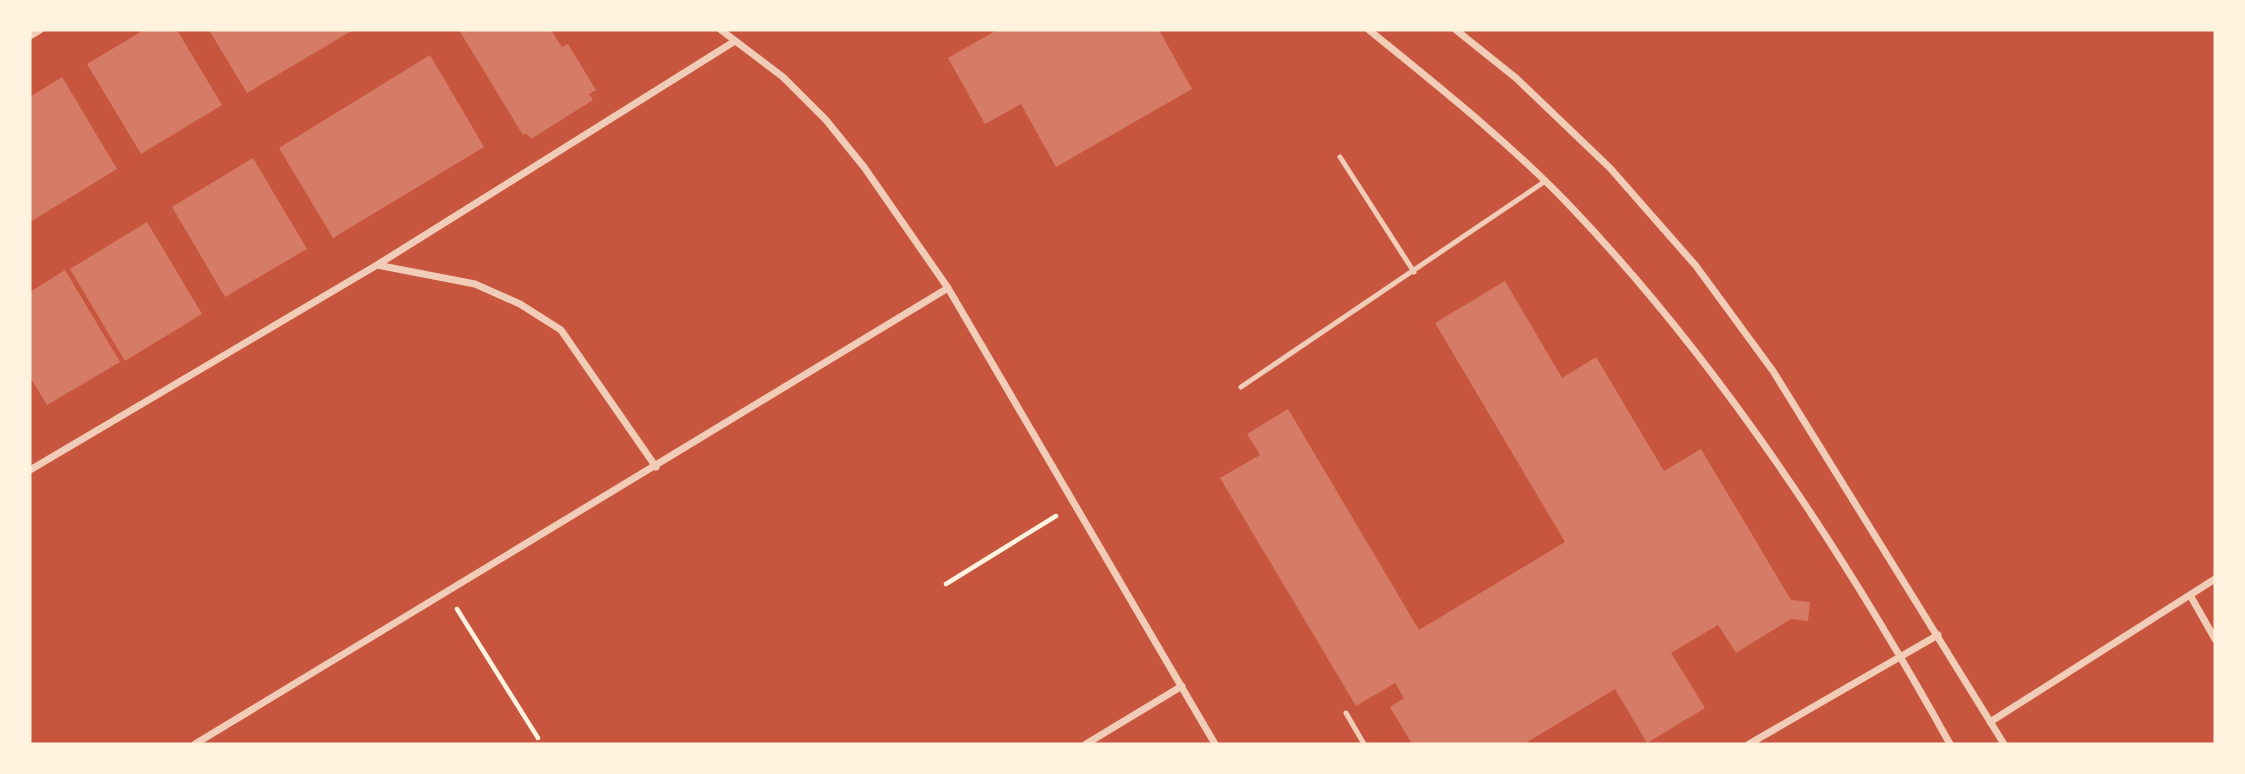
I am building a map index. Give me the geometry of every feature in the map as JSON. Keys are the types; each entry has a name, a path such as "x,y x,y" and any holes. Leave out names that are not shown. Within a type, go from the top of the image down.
{"street":[{"path":"30,36 40,30"},
{"path":"721,30 783,77 826,120 864,167 948,288 1215,744"},
{"path":"1369,30 1490,129 1544,182 1660,306 1740,408 1901,657 1950,744"},
{"path":"1456,30 1516,78 1610,168 1696,266 1773,371 2004,744"},
{"path":"30,470 377,265 736,41"},
{"path":"377,265 475,285 520,304 561,330 656,467"},
{"path":"195,744 948,288"},
{"path":"1990,722 2215,579"},
{"path":"2190,595 2215,639"},
{"path":"1749,744 1938,635"},
{"path":"1086,744 1182,686"}],"lane":[{"path":"1340,157 1414,272"},
{"path":"1241,387 1544,182"},
{"path":"1346,713 1364,744"}],"path":[{"path":"946,584 1075,505"},
{"path":"447,593 538,738"}],"building":[{"path":"144,30 177,30 222,105 141,154 87,64"},
{"path":"209,30 353,30 247,93"},
{"path":"459,30 551,30 562,47 568,44 596,90 589,94 593,100 531,139 526,133 523,135"},
{"path":"997,30 1159,30 1192,89 1056,167 1021,104 985,124 948,58"},
{"path":"430,55 484,147 333,238 279,148"},
{"path":"62,77 117,169 30,222 30,97"},
{"path":"253,158 307,249 225,297 172,207"},
{"path":"147,222 202,314 125,361 70,269"},
{"path":"65,270 120,362 47,405 30,377 30,292"},
{"path":"1505,281 1562,378 1596,357 1664,471 1701,449 1791,600 1810,602 1808,621 1791,619 1736,653 1718,625 1671,653 1705,708 1647,743 1615,689 1524,744 1412,744 1390,707 1404,698 1395,683 1356,706 1220,478 1260,455 1247,434 1288,409 1419,630 1565,542 1435,323"}]}
